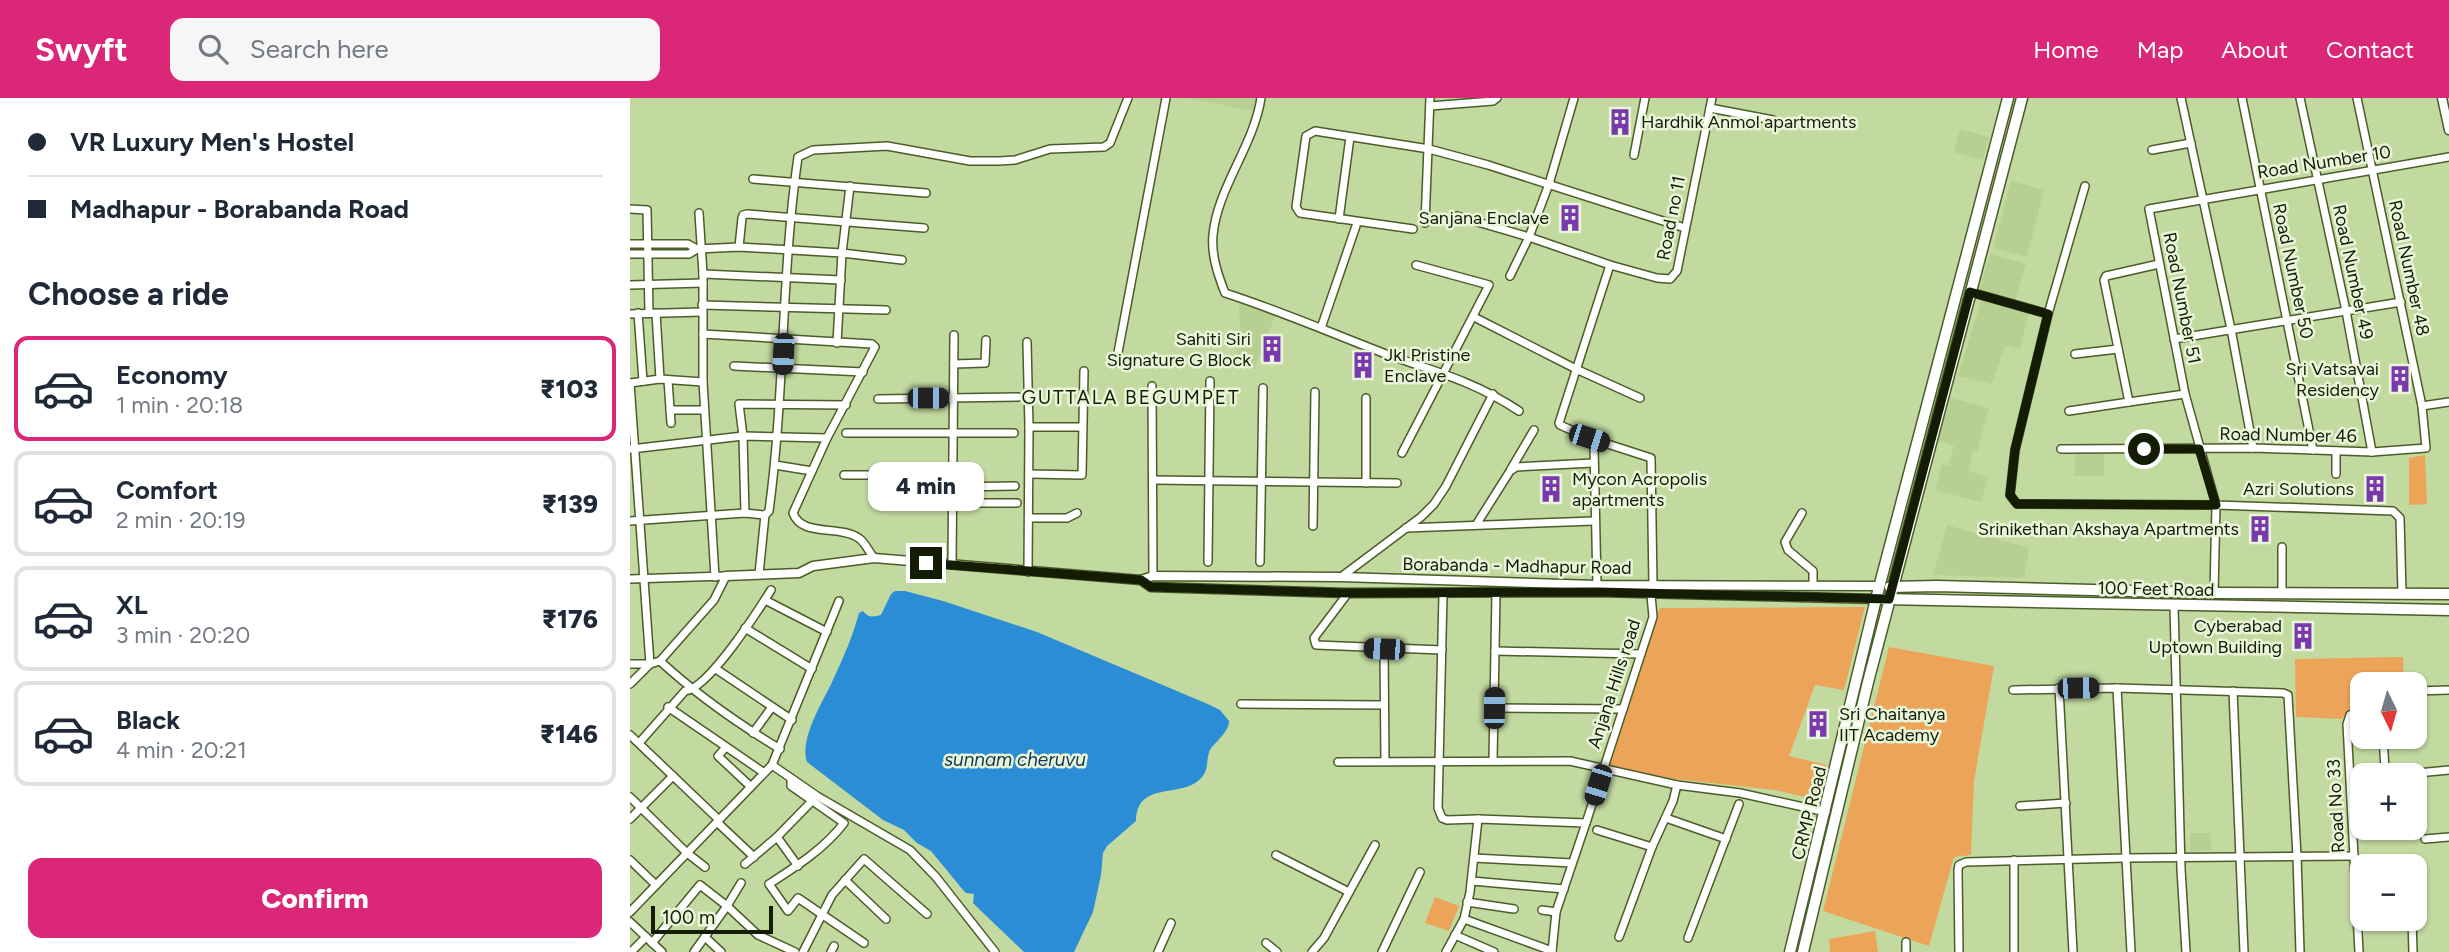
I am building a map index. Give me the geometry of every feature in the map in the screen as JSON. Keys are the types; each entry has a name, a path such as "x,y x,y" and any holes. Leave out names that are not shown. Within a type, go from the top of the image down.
{"main road":[{"path":"1876,599 2008,98"},
{"path":"1893,587 2022,98"},
{"name":"100 Feet Road","path":"1880,586 2214,593 2449,594"},
{"name":"CRMP Road","path":"1803,952 1893,587"},
{"path":"2358,593 2358,608"},
{"name":"100 Feet Road","path":"1876,599 2449,610"},
{"name":"CRMP Road","path":"1790,952 1876,599"}],"street":[{"path":"759,574 765,515 769,511 775,465 789,250 799,157 813,150 887,145 970,161 999,161 1015,160 1051,149 1108,146 1128,98"},
{"path":"1116,363 1166,98"},
{"path":"1261,98 1258,118 1221,206 1213,234 1216,269 1225,293 1393,356 1444,372 1493,394 1519,411"},
{"path":"1425,223 1430,102 1493,101 1497,98"},
{"path":"1510,276 1529,237 1549,184 1574,98"},
{"path":"1634,155 1645,98"},
{"name":"Road no 11","path":"1457,216 1610,265 1670,279 1677,271 1712,98"},
{"path":"2181,98 2204,198 2253,448"},
{"name":"Road Number 50","path":"2242,98 2313,450"},
{"name":"Road Number 49","path":"2300,98 2346,311 2372,452"},
{"name":"Road Number 48","path":"2357,98 2401,302 2427,444"},
{"path":"2442,98 2449,130"},
{"path":"1710,108 1773,120"},
{"path":"1413,229 1300,213 1296,207 1307,136 1315,131 1429,149 1685,228"},
{"path":"1339,219 1350,137"},
{"path":"2152,150 2191,143"},
{"name":"Road Number 10","path":"2204,198 2449,157"},
{"path":"753,179 926,193"},
{"path":"837,343 842,253 848,222 850,186"},
{"path":"2085,186 2048,314 2015,450 2010,495 2013,502 2393,511 2400,518 2402,593"},
{"name":"Road Number 51","path":"2204,198 2149,209 2185,394 2216,505 2214,593"},
{"path":"630,209 647,209 649,284 671,423"},
{"path":"699,213 699,249 703,274 705,442 715,577"},
{"path":"739,247 743,215 924,228"},
{"path":"1321,328 1356,226"},
{"path":"630,244 688,244 699,249"},
{"path":"630,254 689,254 699,249 739,247 842,253 902,260"},
{"path":"2129,402 2104,278 2159,264"},
{"path":"1402,453 1489,285 1416,265"},
{"path":"1610,265 1559,423 1589,438 1651,458 1653,585"},
{"path":"703,274 841,280"},
{"path":"630,285 703,284"},
{"path":"1970,292 2048,314"},
{"path":"2174,339 2401,302"},
{"path":"643,381 634,314 702,309 886,310"},
{"path":"1474,317 1640,398"},
{"path":"703,334 872,344 874,349 827,438 793,513 797,521 807,527 838,531 858,538 872,558"},
{"path":"952,565 954,334"},
{"path":"954,364 985,363 986,340"},
{"path":"1027,342 1030,426 1028,572"},
{"path":"2075,355 2118,349"},
{"path":"734,366 863,372"},
{"path":"1029,474 1082,475 1084,371"},
{"path":"630,684 650,664 643,578 634,521 630,383 664,380 703,382"},
{"path":"1208,562 1210,381"},
{"path":"1152,386 1153,576"},
{"path":"1260,562 1263,388"},
{"path":"1313,526 1315,392"},
{"path":"1341,577 1421,517 1446,486 1493,394"},
{"path":"2069,411 2185,394"},
{"path":"878,399 1018,397"},
{"path":"1366,398 1366,482"},
{"path":"2422,406 2449,402"},
{"path":"745,513 743,436 739,404 846,405"},
{"path":"670,410 704,410"},
{"path":"1030,426 1082,427"},
{"path":"1476,525 1534,430"},
{"path":"846,433 1014,433"},
{"path":"632,449 743,436 827,438"},
{"path":"1589,438 1594,446 1592,463 1597,585"},
{"name":"Road Number 46","path":"2061,449 2253,448 2372,452 2424,449 2427,444"},
{"path":"2336,451 2336,474"},
{"path":"1510,471 1524,466 1592,463"},
{"path":"775,465 812,471"},
{"path":"844,475 953,475"},
{"path":"1153,480 1396,483"},
{"path":"953,486 1015,486"},
{"path":"953,503 1017,503"},
{"path":"634,521 745,513 765,515"},
{"path":"1030,518 1067,517 1077,513"},
{"path":"1802,513 1785,542 1788,550 1813,571 1813,586"},
{"path":"1406,528 1594,521"},
{"path":"2281,547 2282,593"},
{"path":"630,579 799,573 813,566 872,558 1141,580 1151,587 1349,593 1598,592 1876,599"},
{"path":"630,664 660,661 715,600 726,576"},
{"name":"Borabanda - Madhapur Road","path":"1141,580 1153,576 1341,577 1597,585 1880,586"},
{"path":"639,743 668,707 716,669 771,590"},
{"path":"1349,593 1314,638 1314,643 1319,646 1442,650"},
{"path":"1443,594 1438,808 1442,818 1586,823"},
{"path":"1493,760 1496,594"},
{"name":"Anjana Hills road","path":"1552,951 1556,912 1654,612 1651,595"},
{"path":"765,600 827,632"},
{"path":"630,912 772,765 839,601"},
{"path":"2174,606 2186,952"},
{"path":"745,628 812,669"},
{"path":"1384,649 1385,761"},
{"path":"1495,651 1641,654"},
{"path":"660,661 692,690 780,749"},
{"path":"716,669 792,720"},
{"path":"2059,688 2073,952"},
{"path":"2117,688 2131,952"},
{"path":"2012,690 2117,688 2288,695 2300,952"},
{"path":"2427,691 2449,690"},
{"path":"2232,691 2244,952"},
{"path":"1241,704 1384,705"},
{"path":"753,733 772,706"},
{"path":"668,707 763,772"},
{"path":"1494,708 1623,709"},
{"name":"Road No 33","path":"2350,715 2347,724 2354,854"},
{"path":"630,735 754,857"},
{"path":"726,747 718,756 750,786"},
{"path":"1338,762 1570,761 1677,785 1740,793 1826,812"},
{"path":"772,765 910,850 936,877 995,952"},
{"path":"2427,772 2449,770"},
{"path":"630,819 673,776"},
{"path":"791,778 791,786 845,822 832,838 798,866 769,884 788,911 798,898 864,943"},
{"path":"1619,937 1677,785"},
{"path":"630,797 705,867"},
{"path":"745,864 813,801"},
{"path":"2020,806 2066,803"},
{"path":"1688,938 1739,804"},
{"path":"1666,818 1726,838"},
{"path":"1446,952 1464,919 1472,881 1478,819"},
{"path":"1597,830 1652,847"},
{"path":"777,837 798,866"},
{"path":"2427,839 2449,837"},
{"path":"1312,952 1324,938 1375,845"},
{"path":"1276,855 1349,892"},
{"path":"1959,952 1959,864 1966,862 2350,856"},
{"path":"1474,858 1572,863"},
{"path":"803,952 832,895 864,859 927,915"},
{"path":"630,860 656,885"},
{"path":"2014,860 2014,952"},
{"path":"1382,952 1420,872"},
{"path":"845,880 887,919"},
{"path":"1472,881 1564,889"},
{"path":"694,952 741,883"},
{"path":"652,943 700,885 758,935 795,952"},
{"path":"1467,902 1514,909"},
{"path":"1542,910 1556,912"},
{"path":"1464,919 1552,951"},
{"path":"630,922 662,952"},
{"path":"1158,952 1171,923"},
{"name":"Road No 33","path":"2358,931 2359,952"},
{"path":"2412,931 2413,952"},
{"path":"1455,935 1494,952"},
{"path":"631,952 646,937"},
{"path":"705,937 721,952"},
{"path":"1906,942 1906,952"},
{"path":"1266,943 1277,952"}],"shaded area":[{"path":"1187,98 1256,98 1254,111"},
{"path":"1960,129 1989,137 1983,160 1954,152"},
{"path":"2011,181 2044,190 2027,257 1993,248"},
{"path":"1990,254 2026,264 2015,301 1979,291"},
{"path":"1239,301 1276,314 1254,369 1235,363 1240,328"},
{"path":"1981,301 2029,313 2020,349 2005,345 1992,384 1958,376"},
{"path":"1951,398 1989,408 1977,452 1973,451 1968,471 1988,477 1981,502 1935,490 1942,464 1948,466 1954,446 1937,441"},
{"path":"2075,454 2104,454 2104,476 2075,476"},
{"path":"2425,455 2427,504 2409,505 2409,458"},
{"path":"1947,525 2029,548 2024,578 1933,575"},
{"path":"1865,607 1844,690 1815,685 1789,756 1827,765 1818,800 1775,790 1675,779 1610,766 1660,608"},
{"path":"1889,647 1994,666 1974,781 1971,855 1954,857 1929,946 1823,911"},
{"path":"2403,657 2404,672 2350,672 2350,710 2342,719 2296,717 2295,659"},
{"path":"2190,833 2211,833 2211,850 2190,851"},
{"path":"1435,897 1459,906 1449,931 1425,923"},
{"path":"1875,931 1878,952 1830,952 1829,939"}],"water":[{"name":"sunnam cheruvu","path":"895,591 943,601 1037,632 1210,705 1220,710 1229,721 1226,731 1210,750 1202,777 1184,788 1152,795 1144,800 1138,808 1136,821 1107,846 1103,853 1093,912 1074,952 1024,952 973,903 974,894 963,890 931,851 917,843 904,830 883,820 807,762 805,752 809,731 844,655 859,613 863,611 871,616 881,615"}],"place":[{"name":"Hardhik Anmol apartments","path":"1620,122"},
{"name":"Sanjana Enclave","path":"1570,218"},
{"name":"Sahiti Siri Signature G Block","path":"1272,349"},
{"name":"Jkl Pristine Enclave","path":"1363,365"},
{"name":"Sri Vatsavai Residency","path":"2400,379"},
{"name":"Mycon Acropolis apartments","path":"1551,489"},
{"name":"Azri Solutions","path":"2375,489"},
{"name":"Srinikethan Akshaya Apartments","path":"2260,529"},
{"name":"Cyberabad Uptown Building","path":"2303,636"},
{"name":"Sri Chaitanya IIT Academy","path":"1818,724"}],"district":[{"name":"GUTTALA BEGUMPET","path":"1131,397"}],"route":[{"path":"926,563 1141,580 1151,587 1346,593 1598,592 1889,599 1970,292 2048,314 2015,450 2010,495 2013,502 2216,505 2199,449 2144,449"}]}
